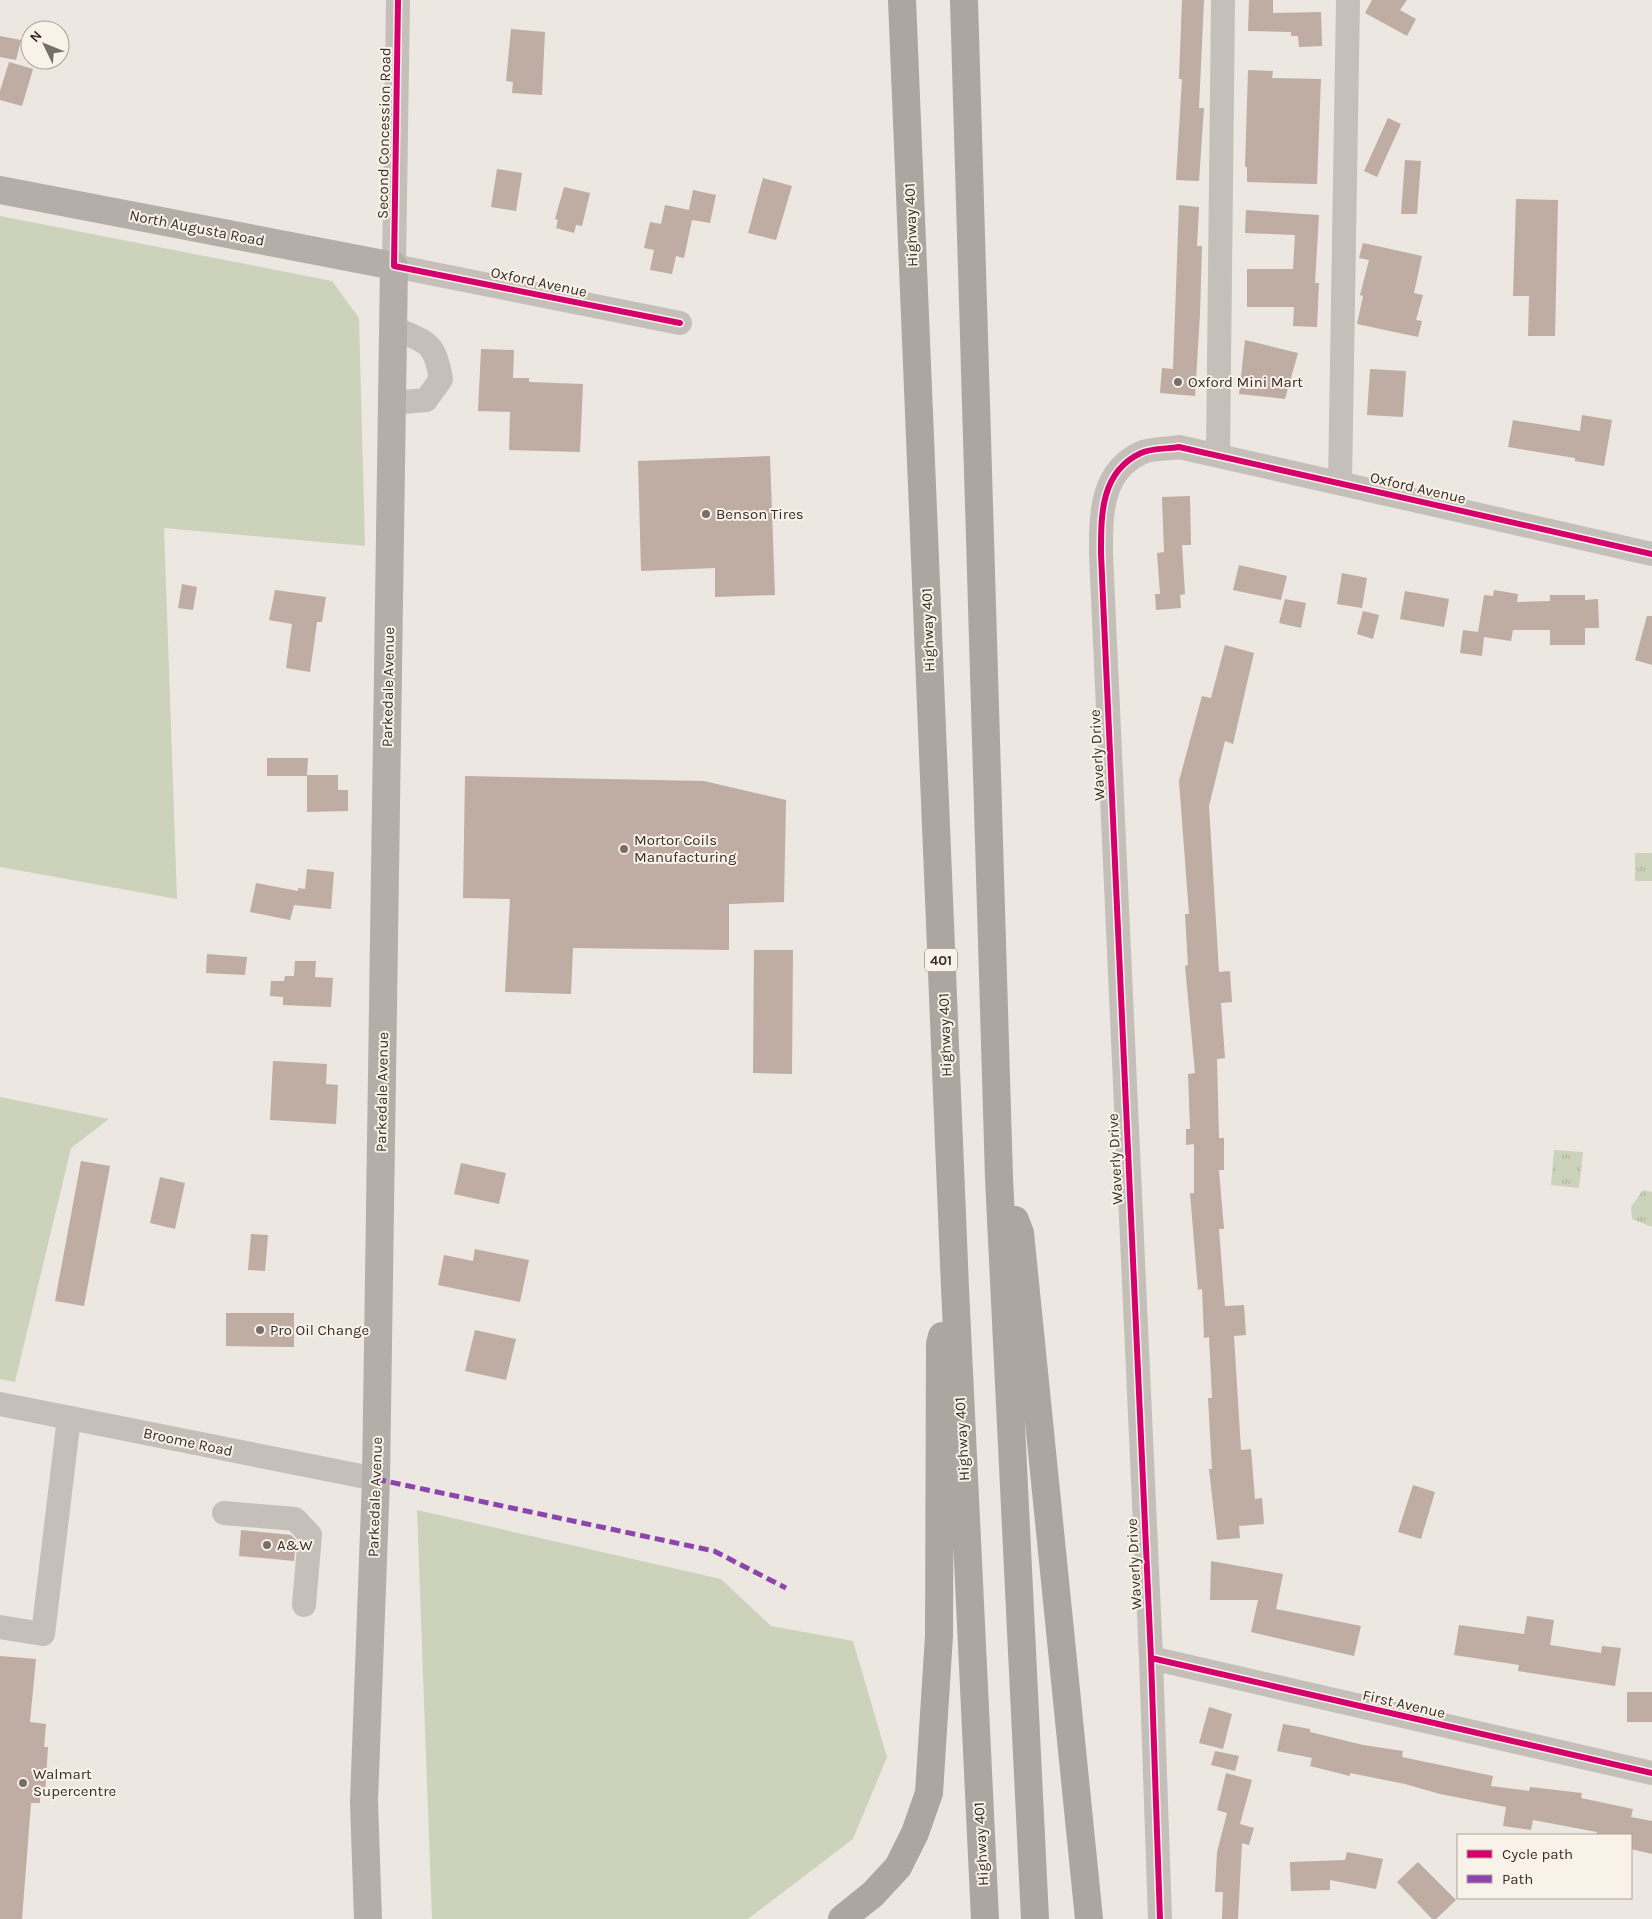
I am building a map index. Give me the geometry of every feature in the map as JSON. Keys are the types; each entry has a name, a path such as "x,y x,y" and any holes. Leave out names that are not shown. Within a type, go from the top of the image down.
{"highway":[{"name":"Highway 401","path":"902,0 955,1288 985,1919"},
{"path":"964,0 999,1178 1035,1919"},
{"path":"999,1178 1020,1234 1089,1919"},
{"path":"842,1919 873,1894 898,1867 914,1833 929,1793 939,1636 940,1344 955,1288"}],"main road":[{"name":"North Augusta Road","path":"0,190 394,266"},
{"name":"Parkedale Avenue","path":"368,1919 364,1802 376,1479 394,266"}],"street":[{"name":"Second Concession Road","path":"394,266 398,0"},
{"path":"1218,456 1223,0"},
{"path":"1340,483 1348,0"},
{"name":"Oxford Avenue","path":"394,266 680,324"},
{"path":"392,403 426,400 441,379 437,356 431,346 393,327"},
{"name":"Oxford Avenue","path":"1179,447 1652,554"},
{"name":"Waverly Drive","path":"1160,1919 1101,554 1101,510 1114,473 1141,453 1179,447"},
{"name":"Broome Road","path":"0,1404 376,1479"},
{"path":"0,1627 43,1634 69,1418"},
{"path":"224,1513 295,1519 310,1535 304,1605"},
{"name":"First Avenue","path":"1150,1658 1652,1773"}],"green space":[{"path":"0,216 332,281 359,318 365,546 164,528 177,899 0,867"},
{"path":"1635,853 1652,853 1652,881 1635,881"},
{"path":"0,1097 109,1119 71,1148 15,1382 0,1379"},
{"path":"1554,1150 1583,1152 1579,1188 1551,1185"},
{"path":"1643,1190 1652,1192 1652,1227 1632,1219 1631,1207"},
{"path":"417,1510 721,1579 771,1626 853,1641 887,1757 853,1839 748,1919 432,1919"}],"building":[{"path":"1182,0 1204,0 1199,108 1204,108 1199,181 1176,180 1182,79 1179,79"},
{"path":"1249,0 1273,0 1273,13 1321,12 1322,46 1299,47 1298,36 1291,36 1291,32 1248,31"},
{"path":"1372,0 1407,0 1400,10 1416,19 1407,36 1365,13"},
{"path":"511,29 545,32 542,95 512,93 513,82 506,81"},
{"path":"0,36 20,40 16,60 0,57"},
{"path":"9,62 20,65 20,70 33,70 22,106 0,100 0,91"},
{"path":"1248,70 1273,71 1272,78 1321,79 1317,184 1247,182 1247,167 1245,167"},
{"path":"1388,118 1401,124 1377,177 1364,171"},
{"path":"1405,160 1421,161 1417,214 1401,214"},
{"path":"497,169 522,173 516,211 491,207"},
{"path":"763,178 792,186 776,240 748,233"},
{"path":"564,187 590,193 582,226 576,225 574,233 556,228 558,220 555,219"},
{"path":"693,190 716,195 710,223 692,220 684,258 676,256 672,274 650,270 654,250 644,248 650,222 661,224 665,205 689,210"},
{"path":"1516,199 1558,200 1555,336 1528,336 1529,296 1513,296"},
{"path":"1179,205 1199,207 1197,246 1202,246 1195,396 1160,393 1162,368 1173,369"},
{"path":"1246,210 1319,215 1315,283 1319,283 1317,327 1293,326 1294,307 1247,307 1247,269 1293,269 1295,235 1245,233"},
{"path":"1363,243 1422,256 1414,293 1423,295 1416,320 1422,321 1418,337 1357,324 1363,296 1360,295 1369,260 1359,258"},
{"path":"1245,340 1298,353 1285,399 1239,394"},
{"path":"481,349 514,350 513,378 529,378 529,382 583,384 580,452 509,450 510,412 478,411"},
{"path":"1370,369 1406,371 1403,417 1367,415"},
{"path":"1582,415 1612,420 1604,466 1575,461 1575,458 1508,447 1513,420 1580,431"},
{"name":"Benson Tires","path":"770,456 775,595 715,597 715,568 641,571 638,461"},
{"path":"1190,496 1191,545 1182,545 1185,594 1180,595 1181,608 1156,610 1155,594 1160,594 1157,553 1164,552 1162,497"},
{"path":"1239,565 1287,576 1281,600 1233,590"},
{"path":"1342,573 1367,578 1362,608 1337,604"},
{"path":"182,584 197,587 193,610 178,608"},
{"path":"275,590 326,597 322,622 317,622 310,672 286,668 292,624 269,620"},
{"path":"1494,590 1518,594 1517,602 1550,601 1550,595 1585,595 1585,600 1598,599 1599,628 1585,628 1585,645 1550,645 1550,630 1513,630 1511,641 1484,637 1482,656 1460,653 1463,630 1478,632 1484,595 1493,596"},
{"path":"1405,591 1449,599 1444,627 1400,619"},
{"path":"1285,599 1306,603 1301,628 1279,623"},
{"path":"1363,611 1379,615 1373,639 1357,634"},
{"path":"1647,616 1652,616 1652,665 1635,660"},
{"path":"1225,645 1254,653 1233,744 1225,741 1209,806 1219,972 1230,971 1232,1002 1221,1003 1225,1058 1217,1059 1219,1138 1224,1138 1224,1170 1219,1170 1224,1229 1219,1229 1225,1306 1244,1305 1246,1335 1234,1336 1241,1450 1251,1449 1255,1499 1262,1498 1264,1524 1239,1526 1240,1538 1217,1540 1209,1469 1212,1469 1208,1398 1212,1398 1209,1337 1204,1338 1202,1289 1198,1290 1190,1193 1194,1193 1194,1144 1186,1145 1186,1129 1190,1129 1188,1074 1195,1073 1185,966 1188,965 1185,914 1189,914 1179,781 1202,696 1211,698"},
{"path":"267,758 308,758 307,775 338,775 338,790 348,790 348,811 307,812 307,776 267,776"},
{"name":"Mortor Coils Manufacturing","path":"465,776 704,781 786,800 784,902 729,904 729,950 573,948 571,994 505,992 510,899 463,898"},
{"path":"307,869 334,872 331,909 294,905 290,920 250,912 256,883 298,891 298,888 305,889"},
{"path":"754,950 793,950 792,1074 753,1073"},
{"path":"207,954 247,957 245,975 206,973"},
{"path":"295,961 316,961 315,977 333,978 331,1007 283,1005 283,997 270,996 271,981 284,981 285,976 294,976"},
{"path":"273,1061 327,1064 326,1084 338,1085 336,1124 270,1120"},
{"path":"81,1161 110,1166 84,1306 55,1301"},
{"path":"461,1163 506,1173 499,1204 454,1194"},
{"path":"160,1177 185,1183 175,1229 150,1223"},
{"path":"251,1234 268,1235 265,1271 248,1270"},
{"path":"475,1249 529,1260 520,1302 438,1285 444,1255 473,1261"},
{"name":"Pro Oil Change","path":"226,1313 294,1313 294,1347 226,1346"},
{"path":"475,1330 516,1339 506,1380 465,1371"},
{"path":"1413,1485 1435,1492 1421,1539 1398,1532"},
{"name":"A&W","path":"241,1530 291,1535 296,1540 294,1561 239,1556"},
{"path":"1211,1561 1283,1574 1276,1609 1361,1626 1354,1656 1251,1632 1258,1600 1210,1600"},
{"path":"1527,1616 1554,1620 1550,1645 1601,1653 1602,1646 1621,1648 1615,1686 1518,1671 1519,1665 1454,1655 1459,1625 1524,1634"},
{"name":"Walmart Supercentre","path":"0,1656 36,1659 30,1722 46,1724 44,1747 48,1747 45,1795 40,1795 40,1803 31,1803 22,1919 0,1919"},
{"path":"1627,1692 1652,1692 1652,1722 1627,1722"},
{"path":"1209,1707 1232,1714 1223,1749 1199,1743"},
{"path":"1283,1724 1310,1729 1310,1732 1363,1745 1403,1751 1402,1757 1493,1776 1491,1786 1529,1791 1530,1787 1582,1793 1581,1798 1633,1809 1631,1817 1652,1821 1652,1854 1632,1849 1632,1834 1596,1834 1597,1832 1533,1820 1531,1830 1503,1826 1506,1807 1350,1773 1350,1776 1310,1766 1312,1758 1277,1751"},
{"path":"1215,1751 1239,1756 1235,1771 1211,1765"},
{"path":"1226,1773 1252,1780 1240,1824 1254,1828 1249,1845 1242,1843 1238,1919 1222,1919 1223,1892 1215,1892 1217,1852 1227,1813 1217,1810"},
{"path":"1347,1852 1383,1859 1376,1889 1330,1880 1330,1890 1291,1891 1290,1862 1345,1860"},
{"path":"1418,1862 1456,1900 1436,1919 1432,1919 1397,1882"}],"marked path":[{"path":"376,1479 714,1551 786,1588"}],"cycle path":[{"path":"398,0 394,266 680,323"},
{"path":"1160,1919 1151,1658 1101,554 1101,525 1110,483 1117,471 1141,453 1155,449 1179,447 1652,554"},
{"path":"1151,1658 1652,1773"}],"place":[{"name":"Oxford Mini Mart","path":"1178,382"},
{"name":"Benson Tires","path":"706,514"},
{"name":"Mortor Coils Manufacturing","path":"624,849"},
{"name":"Pro Oil Change","path":"260,1330"},
{"name":"A&W","path":"267,1545"},
{"name":"Walmart Supercentre","path":"23,1783"}]}
